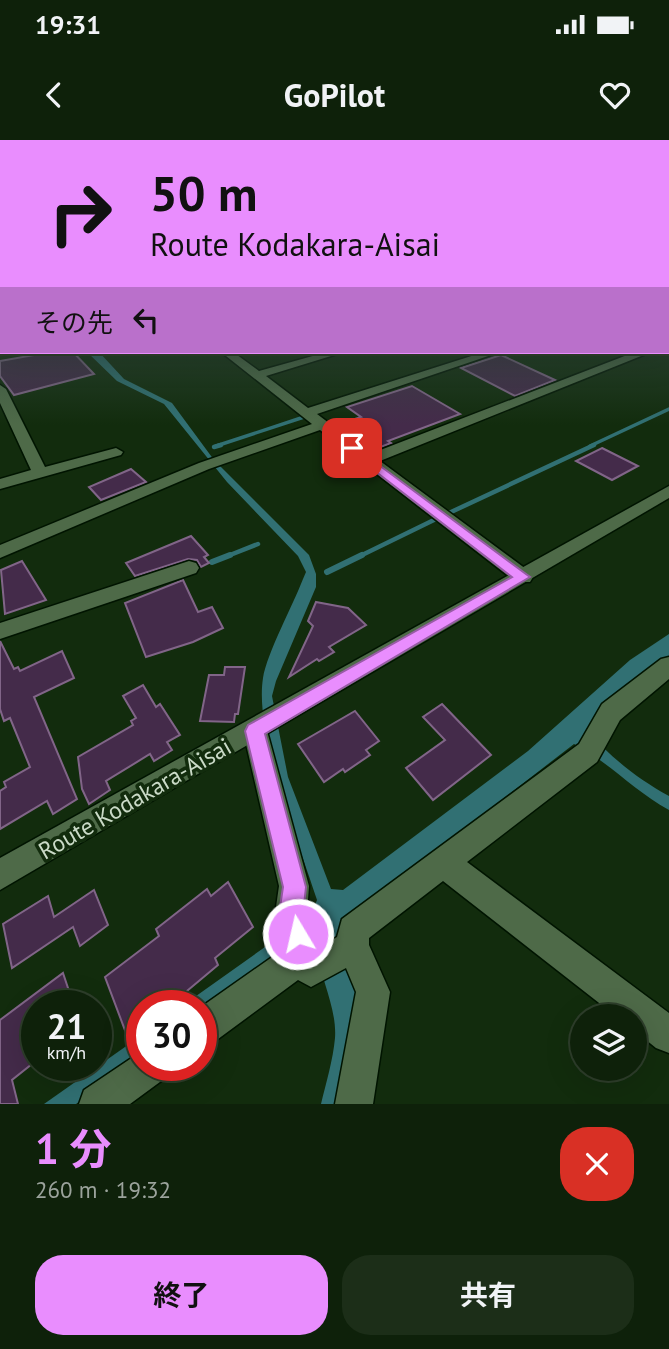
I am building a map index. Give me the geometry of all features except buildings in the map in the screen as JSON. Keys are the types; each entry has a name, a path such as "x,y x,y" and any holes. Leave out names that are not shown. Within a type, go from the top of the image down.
{"street":[{"path":"229,354 309,412 322,425 523,577"},
{"path":"258,375 332,354"},
{"path":"309,412 489,354"},
{"path":"368,460 640,354"},
{"path":"0,389 40,472"},
{"path":"0,552 214,464 322,425"},
{"path":"0,484 116,452"},
{"name":"Route Kodakara-Aisai","path":"0,875 669,491"},
{"path":"0,631 189,568"},
{"path":"354,1104 373,992 353,946 353,930 595,741 611,712 669,666"},
{"path":"255,731 294,887 291,914 310,961"},
{"path":"443,862 669,1035"},
{"path":"217,1019 310,961 353,946"},
{"path":"98,1104 130,1081"}],"water":[{"path":"89,354 101,354 124,379 172,403 214,460 309,555 316,574 316,587 272,696 288,777 331,889 343,890 528,751 630,660 669,634 669,656 605,704 586,730 624,766 669,796 669,810 574,744 346,920 363,996 347,1104 321,1104 333,1055 335,1027 317,951 217,1007 217,990 205,990 289,930 299,918 313,910 317,900 271,758 262,702 265,668 306,572 298,556 227,482 164,404 117,381"},
{"path":"126,1046 126,1069 112,1079 112,1056"},
{"path":"77,1081 109,1081 76,1104 44,1104"}],"waterway":[{"path":"483,358 495,354"},
{"path":"590,446 669,409"},
{"path":"216,446 304,417"},
{"path":"214,447 221,445"},
{"path":"449,513 594,445"},
{"path":"358,557 438,518"},
{"path":"225,557 258,544"},
{"path":"212,562 230,555"},
{"path":"327,572 362,555"}],"route":[{"path":"298,934 291,914 294,887 255,731 523,577 352,448"}]}
